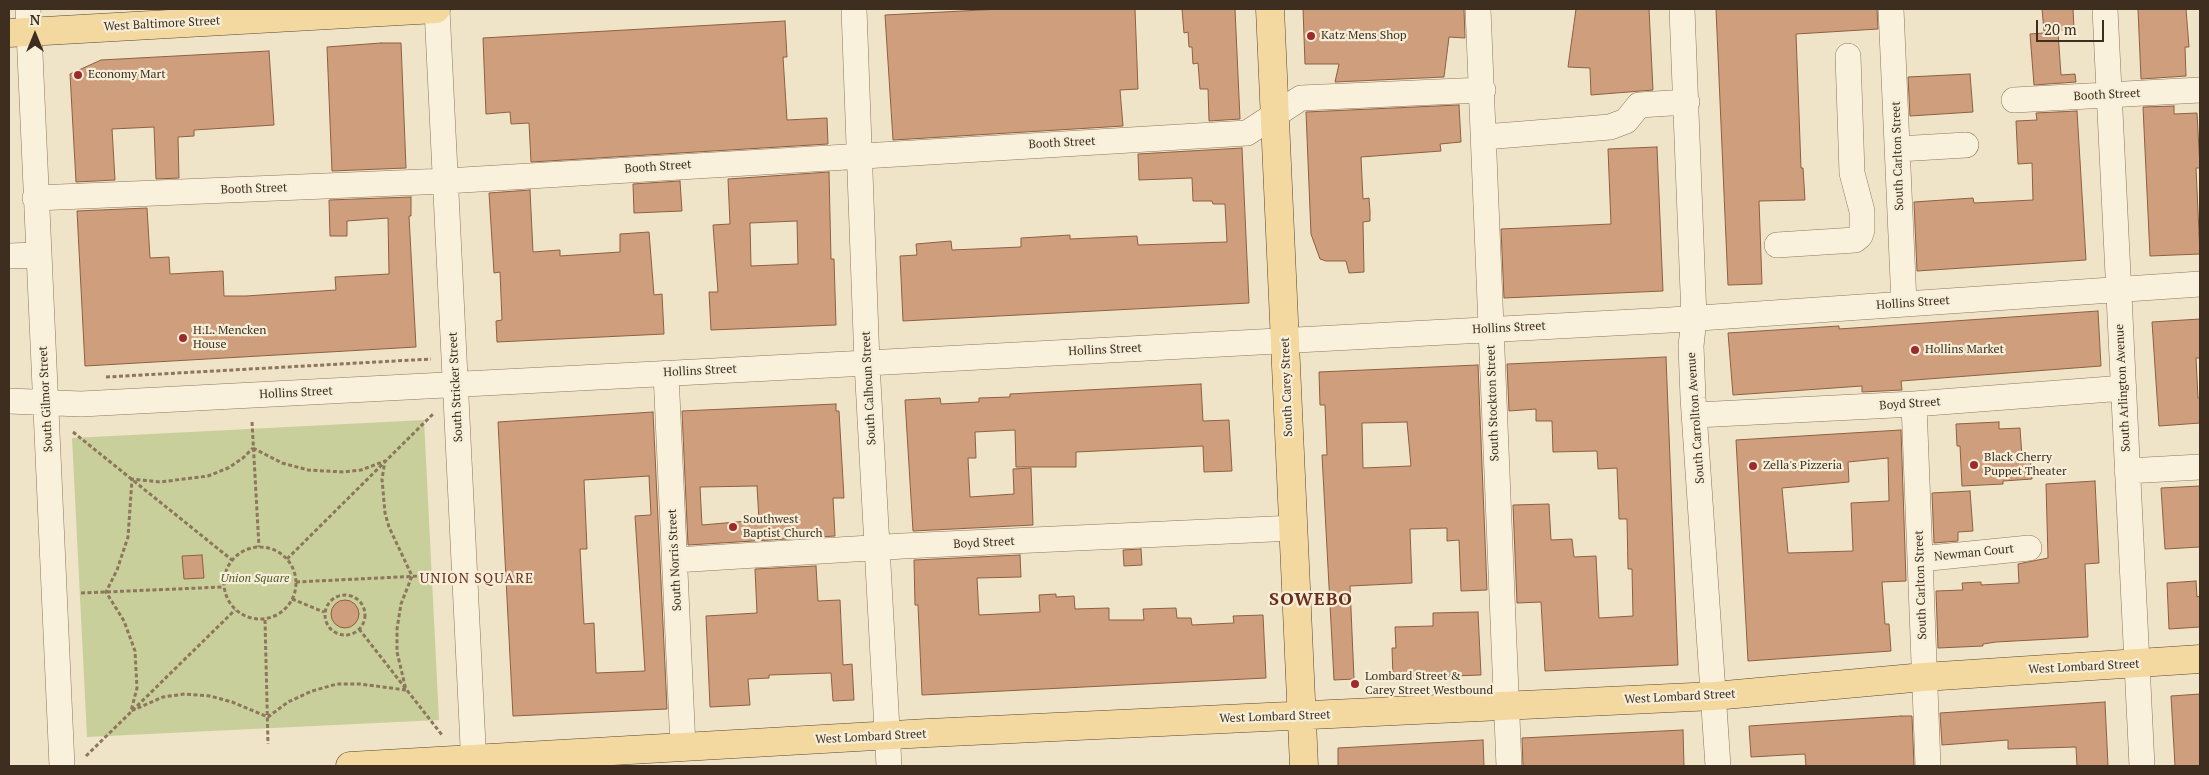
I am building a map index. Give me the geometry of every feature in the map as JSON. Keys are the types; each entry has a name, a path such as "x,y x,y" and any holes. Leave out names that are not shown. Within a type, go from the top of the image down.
{"main road":[{"name":"West Baltimore Street","path":"21,25 437,9"},
{"name":"South Carey Street","path":"1270,9 1304,766"},
{"name":"West Lombard Street","path":"350,766 473,763 683,747 1714,696 1924,677 2200,659"}],"street":[{"name":"South Stricker Street","path":"437,9 473,763"},
{"name":"South Calhoun Street","path":"854,9 858,155 890,766"},
{"name":"South Stockton Street","path":"1478,9 1483,90 1490,329 1509,766"},
{"name":"South Carrollton Avenue","path":"1682,9 1694,318 1691,346 1718,766"},
{"name":"South Carlton Street","path":"1891,9 1904,304"},
{"name":"South Arlington Avenue","path":"2105,9 2142,766"},
{"path":"9,55 21,25"},
{"name":"South Gilmor Street","path":"21,25 35,198 46,403 73,762"},
{"path":"1777,245 1855,240 1860,236 1862,230 1862,211 1852,173 1848,56"},
{"name":"Booth Street","path":"35,198 446,181 1247,133 1301,98 1483,90"},
{"name":"Booth Street","path":"2014,100 2200,90"},
{"path":"1484,138 1610,127 1626,121 1639,105 1687,102"},
{"path":"1898,149 1966,145"},
{"path":"1862,211 1900,209"},
{"path":"9,256 38,255"},
{"name":"Hollins Street","path":"9,401 81,404 868,363 1694,318 2200,284"},
{"name":"South Norris Street","path":"666,373 683,747"},
{"name":"Boyd Street","path":"1696,415 1914,404 2124,388"},
{"name":"South Carlton Street","path":"1914,404 1928,766"},
{"path":"2127,471 2200,467"},
{"name":"Boyd Street","path":"675,560 1294,528"},
{"name":"Newman Court","path":"1920,558 2029,548"}],"path":[{"path":"100,377 432,359"},
{"path":"286,559 433,413"},
{"path":"252,422 259,547"},
{"path":"74,432 232,560"},
{"path":"253,448 282,463 308,470 344,472 361,470 385,461"},
{"path":"132,479 160,482 208,476 228,468 243,458 253,448"},
{"path":"385,461 382,479 385,513 389,527 412,576 401,604 397,629 397,652 406,690"},
{"path":"106,592 117,570 128,537 132,479"},
{"path":"259,547 274,550 286,559 293,569 296,582 292,599 283,611 265,620 254,620 235,610 229,603 223,587 226,568 232,560 249,549 259,547"},
{"path":"296,582 440,575"},
{"path":"81,593 223,587"},
{"path":"106,592 124,621 135,651 137,688 131,711"},
{"path":"342,594 355,597 360,601 366,614 359,629 351,634 338,634 327,626 324,612 330,600 342,594"},
{"path":"292,599 324,612"},
{"path":"73,762 131,711 235,610"},
{"path":"265,620 268,744"},
{"path":"359,629 442,735"},
{"path":"268,717 288,702 337,684 360,684 406,690"},
{"path":"131,711 163,697 185,694 210,696 232,702 268,717"}],"green space":[{"name":"Union Square","path":"424,420 439,720 87,737 72,438"}],"building":[{"path":"1001,9 1135,9 1138,89 1120,90 1123,126 893,140 885,15"},
{"path":"1182,9 1235,9 1240,119 1209,121 1208,89 1200,89 1198,63 1193,64 1192,47 1189,47 1188,32 1184,33"},
{"path":"1303,9 1464,9 1465,38 1449,37 1444,77 1335,82 1339,64 1305,64"},
{"path":"1576,9 1649,9 1653,90 1591,95 1590,68 1568,67"},
{"path":"1716,9 1877,9 1878,29 1796,34 1801,168 1803,168 1805,200 1759,201 1762,284 1728,285"},
{"path":"2042,9 2073,9 2074,29 2044,31"},
{"path":"2138,9 2186,9 2189,47 2185,47 2186,76 2141,79"},
{"path":"785,21 787,57 783,57 787,120 827,118 828,144 531,162 529,123 511,124 510,112 486,114 483,38"},
{"path":"2058,32 2061,75 2075,74 2076,82 2034,85 2030,34"},
{"path":"401,43 406,168 332,171 327,47"},
{"path":"269,51 274,125 194,130 194,136 178,137 179,178 156,179 154,127 112,129 115,180 76,182 70,74 101,60"},
{"path":"1970,74 1973,112 1910,116 1908,77"},
{"path":"1459,105 1461,142 1440,144 1441,151 1361,157 1363,199 1369,198 1370,211 1370,221 1363,222 1364,272 1349,273 1346,261 1326,261 1320,259 1311,234 1306,112"},
{"path":"2174,106 2174,114 2197,113 2200,168 2196,168 2200,254 2150,256 2143,107"},
{"path":"2077,111 2086,260 1917,271 1914,202 1973,198 1974,203 2033,200 2032,163 2018,164 2016,121 2037,120 2036,113"},
{"path":"1657,147 1663,291 1504,298 1501,229 1611,224 1608,149"},
{"path":"1242,148 1249,303 903,321 900,256 917,255 916,244 951,241 952,250 1021,247 1021,238 1070,235 1070,239 1137,236 1138,245 1227,242 1225,204 1213,204 1212,201 1193,201 1192,178 1139,180 1138,154"},
{"path":"829,172 831,259 834,259 836,325 711,330 709,292 718,292 713,225 730,224 728,179","holes":["797,221 798,264 751,266 750,223"]},
{"path":"680,181 682,211 634,213 633,184"},
{"path":"530,190 533,252 560,250 560,256 620,252 620,234 649,232 654,295 662,294 664,334 497,342 496,321 502,320 500,272 494,273 489,193"},
{"path":"411,197 411,216 409,216 416,347 85,366 77,211 147,208 150,258 169,257 170,274 223,271 224,296 246,296 336,290 335,277 389,274 388,218 347,221 347,236 330,236 329,200"},
{"name":"Hollins Market","path":"2098,311 2101,366 1901,381 1902,390 1862,392 1862,386 1733,395 1728,333 1839,326 1839,329"},
{"path":"2200,319 2200,358 2196,358 2198,398 2200,398 2200,423 2159,426 2152,322"},
{"path":"1666,357 1678,665 1545,671 1541,602 1517,603 1513,505 1549,504 1551,540 1572,539 1574,557 1596,556 1599,618 1633,616 1632,569 1628,569 1627,519 1619,519 1617,468 1598,469 1597,451 1553,452 1552,421 1536,421 1536,409 1509,411 1507,364"},
{"path":"1478,365 1487,590 1461,591 1459,540 1447,541 1447,528 1410,529 1412,583 1350,586 1354,679 1334,680 1322,455 1327,455 1325,405 1320,405 1319,372","holes":["1407,422 1411,466 1363,468 1362,423"]},
{"path":"1201,384 1203,421 1229,420 1232,471 1204,472 1203,446 1076,452 1076,467 1016,467 1015,430 975,432 976,458 968,458 970,497 1014,494 1013,469 1031,468 1033,525 913,531 905,400 940,398 941,404 979,402 979,398 1010,397 1010,394"},
{"path":"836,404 836,411 839,411 844,498 833,498 835,536 688,545 682,411","holes":["757,486 759,520 702,525 700,487"]},
{"path":"653,412 667,709 513,716 498,422","holes":["649,476 651,515 635,516 645,671 596,673 594,623 584,624 580,549 587,549 584,480"]},
{"path":"1999,422 1999,429 2020,428 2022,457 2030,456 2032,479 2003,481 2003,484 1962,486 1960,446 1957,446 1956,424"},
{"path":"1901,430 1906,581 1882,582 1885,624 1889,624 1891,651 1748,661 1736,440","holes":["1888,458 1889,501 1851,503 1853,551 1788,553 1782,488 1849,482 1848,462"]},
{"path":"2095,481 2099,563 2085,564 2088,637 1996,642 1983,644 1983,646 1938,648 1936,591 1963,590 1962,583 1981,582 1981,585 2019,583 2018,564 2048,558 2046,484"},
{"path":"2200,486 2200,547 2165,549 2161,488"},
{"path":"1970,491 1973,531 1958,532 1958,541 1934,543 1932,493"},
{"path":"1141,549 1142,565 1124,566 1123,550"},
{"path":"202,555 204,578 184,579 182,556"},
{"path":"1020,555 1021,577 977,578 979,615 1040,612 1039,595 1056,594 1056,597 1074,596 1075,609 1109,608 1109,620 1144,620 1143,609 1176,608 1177,618 1191,618 1192,625 1234,623 1233,616 1263,615 1266,678 922,695 918,605 915,605 914,560"},
{"path":"816,566 818,601 840,600 843,665 852,664 854,700 833,701 831,673 769,675 769,678 748,679 750,705 710,707 706,616 757,613 755,569"},
{"path":"2196,581 2197,597 2200,596 2200,627 2169,629 2167,583"},
{"path":"345,600 355,604 359,614 355,624 345,628 335,624 331,614 335,604"},
{"path":"1478,612 1481,675 1393,678 1392,648 1396,648 1395,627 1433,626 1433,613"},
{"path":"2200,694 2200,766 2175,766 2171,696"},
{"path":"2105,702 2108,766 2077,766 2076,747 2008,749 2008,740 1942,745 1940,713"},
{"path":"1912,716 1914,766 1806,766 1805,754 1751,757 1749,726"},
{"path":"1683,730 1684,766 1523,766 1522,738"},
{"path":"1483,740 1484,766 1338,766 1338,748"}],"place":[{"name":"Katz Mens Shop","path":"1311,36"},
{"name":"Economy Mart","path":"78,75"},
{"name":"H.L. Mencken House","path":"183,338"},
{"name":"Hollins Market","path":"1915,350"},
{"name":"Black Cherry Puppet Theater","path":"1974,465"},
{"name":"Zella's Pizzeria","path":"1753,466"},
{"name":"Southwest Baptist Church","path":"733,527"},
{"name":"Lombard Street & Carey Street Westbound","path":"1355,684"}],"district":[{"name":"UNION SQUARE","path":"477,579"},
{"name":"SOWEBO","path":"1311,600"}]}
